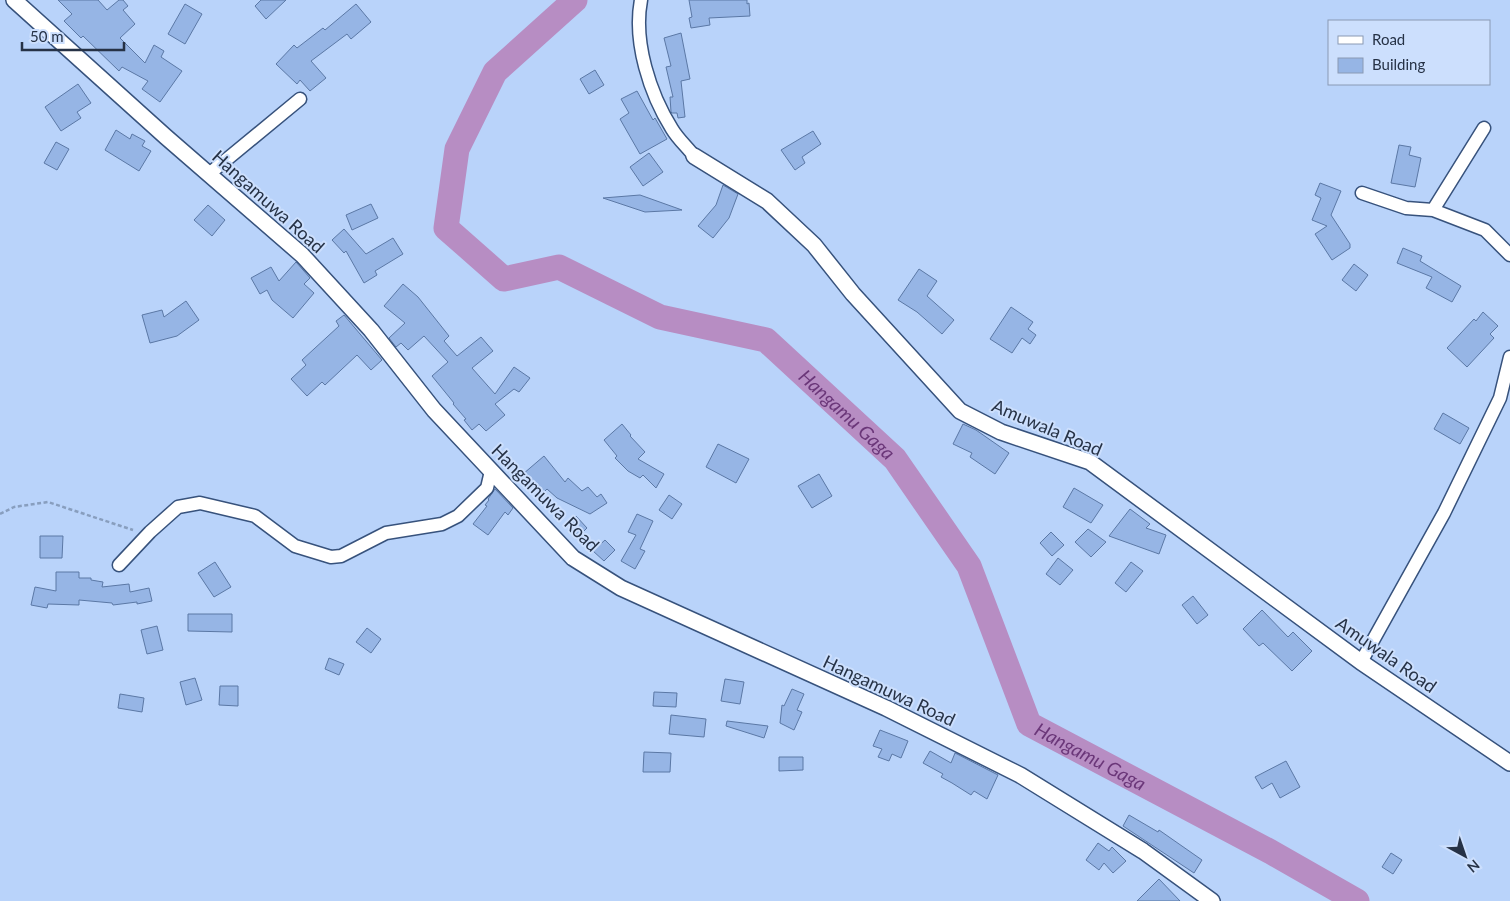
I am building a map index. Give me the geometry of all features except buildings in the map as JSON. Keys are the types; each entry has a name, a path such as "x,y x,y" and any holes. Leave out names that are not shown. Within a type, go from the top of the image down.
{"street":[{"name":"Hangamuwa Road","path":"14,0 302,255 371,330 434,410 574,558 621,588 886,708 1020,775 1143,851 1212,901"},
{"name":"Amuwala Road","path":"641,0 639,12 641,48 656,99 673,130 694,156 767,201 814,245 853,294 960,410 1001,432 1090,462 1362,662 1510,763"},
{"path":"209,174 300,99"},
{"path":"1433,210 1484,128"},
{"path":"1362,193 1406,208 1433,210 1485,230 1510,256"},
{"path":"1362,662 1444,512 1500,398 1510,357"},
{"path":"119,565 150,532 178,507 200,503 256,516 295,546 331,557 341,556 386,533 442,524 458,516 486,488 491,471"}],"path":[{"path":"0,514 14,507 48,502 138,532 150,532"}],"waterway":[{"name":"Hangamu Gaga","path":"575,0 495,72 457,149 446,228 504,279 559,267 660,317 766,340 895,459 969,566 1029,724 1271,852 1357,901"}]}
